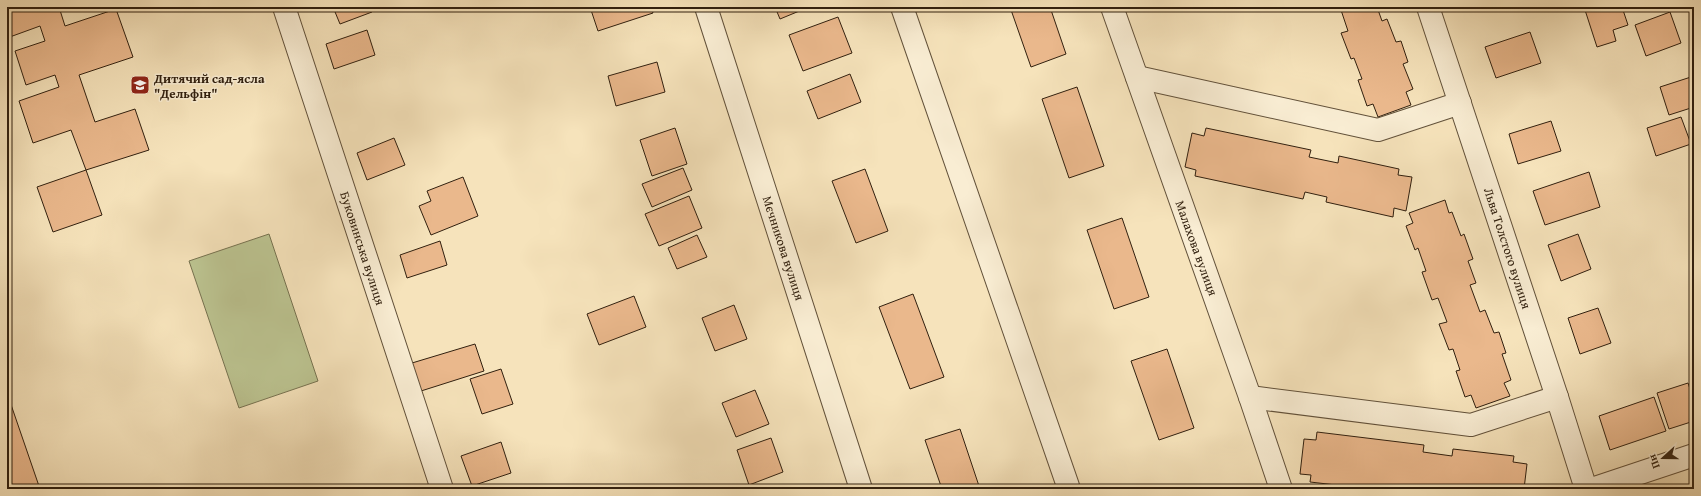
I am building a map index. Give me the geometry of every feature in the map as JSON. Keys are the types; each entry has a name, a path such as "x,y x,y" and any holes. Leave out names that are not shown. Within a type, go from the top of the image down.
{"street":[{"name":"Буковинська вулиця","path":"284,7 442,489"},
{"name":"Мєчникова вулиця","path":"706,7 861,489"},
{"path":"902,7 1068,486 1066,489"},
{"name":"Малахова вулиця","path":"1112,7 1281,489"},
{"name":"Льва Толстого вулиця","path":"1428,7 1586,489"},
{"path":"1137,77 1378,130 1460,103"},
{"path":"1250,397 1471,425 1557,397"},
{"path":"1592,489 1694,455"}],"green space":[{"path":"269,234 318,381 239,408 189,261"}],"building":[{"path":"7,7 59,7 65,26 116,9 133,57 79,75 95,122 135,109 149,150 86,170 71,130 33,143 19,101 59,87 55,75 26,85 15,51 45,41 40,26 7,38"},
{"path":"333,7 371,7 372,12 340,24"},
{"path":"590,7 651,7 653,13 598,31"},
{"path":"775,7 809,7 780,19"},
{"path":"1010,7 1050,7 1066,54 1031,67"},
{"path":"1340,7 1377,7 1382,21 1387,19 1396,42 1401,41 1408,62 1403,64 1413,89 1406,92 1411,105 1378,117 1373,104 1367,106 1358,80 1362,79 1354,58 1351,59 1341,33 1348,31"},
{"path":"1592,7 1622,7 1628,25 1613,30 1616,41 1597,47 1585,10"},
{"path":"1670,12 1681,43 1646,56 1635,25"},
{"path":"838,17 852,53 803,71 789,35"},
{"path":"367,30 375,55 334,69 326,44"},
{"path":"1530,32 1541,63 1496,78 1485,47"},
{"path":"657,62 665,92 616,106 608,76"},
{"path":"850,74 861,102 818,119 807,91"},
{"path":"1694,76 1694,107 1669,115 1660,87"},
{"path":"1077,87 1104,166 1069,178 1042,99"},
{"path":"1681,117 1691,144 1656,156 1647,128"},
{"path":"1551,121 1561,151 1518,164 1509,134"},
{"path":"675,128 687,164 652,176 640,140"},
{"path":"1206,128 1311,150 1309,157 1338,163 1339,156 1399,169 1398,175 1412,177 1406,211 1394,208 1393,217 1326,202 1327,197 1305,192 1303,199 1195,176 1196,170 1185,167 1192,133 1204,136"},
{"path":"394,138 405,165 367,180 357,153"},
{"path":"683,168 692,190 652,207 642,184"},
{"path":"865,169 888,231 856,243 832,181"},
{"path":"86,170 102,215 53,232 37,187"},
{"path":"1589,172 1600,207 1545,225 1533,191"},
{"path":"463,177 478,216 431,235 419,206 431,201 427,191"},
{"path":"689,196 702,228 659,246 645,214"},
{"path":"1445,200 1449,213 1452,212 1461,236 1464,234 1473,259 1468,261 1476,283 1470,285 1480,312 1485,310 1494,333 1499,332 1506,353 1502,354 1511,380 1504,383 1510,396 1476,408 1471,395 1465,397 1456,371 1460,370 1453,349 1449,350 1439,324 1447,322 1438,298 1432,300 1422,272 1426,271 1418,248 1415,250 1406,226 1413,223 1409,213"},
{"path":"1122,218 1149,297 1114,309 1087,230"},
{"path":"1578,234 1591,269 1561,281 1548,245"},
{"path":"697,235 707,257 677,269 668,248"},
{"path":"440,241 447,265 407,278 400,255"},
{"path":"913,294 944,377 910,389 879,307"},
{"path":"634,296 646,327 599,345 587,314"},
{"path":"734,305 747,339 715,351 702,318"},
{"path":"1598,308 1611,343 1580,354 1568,318"},
{"path":"475,344 484,371 421,391 412,363"},
{"path":"1167,349 1194,428 1159,440 1131,361"},
{"path":"501,369 513,404 482,414 470,379"},
{"path":"1688,383 1694,401 1694,421 1669,429 1657,393"},
{"path":"755,390 769,424 736,437 722,403"},
{"path":"7,393 40,489 7,489"},
{"path":"1654,397 1666,431 1610,450 1599,416"},
{"path":"960,429 980,489 942,489 925,440"},
{"path":"1317,432 1424,445 1423,452 1452,456 1453,449 1514,456 1513,462 1527,464 1524,489 1371,489 1310,482 1311,475 1300,474 1304,439 1316,440"},
{"path":"771,438 783,472 749,485 737,450"},
{"path":"501,442 511,473 472,486 461,456"}],"place":[{"name":"Дитячий сад-ясла \"Дельфін\"","path":"140,85"}]}
